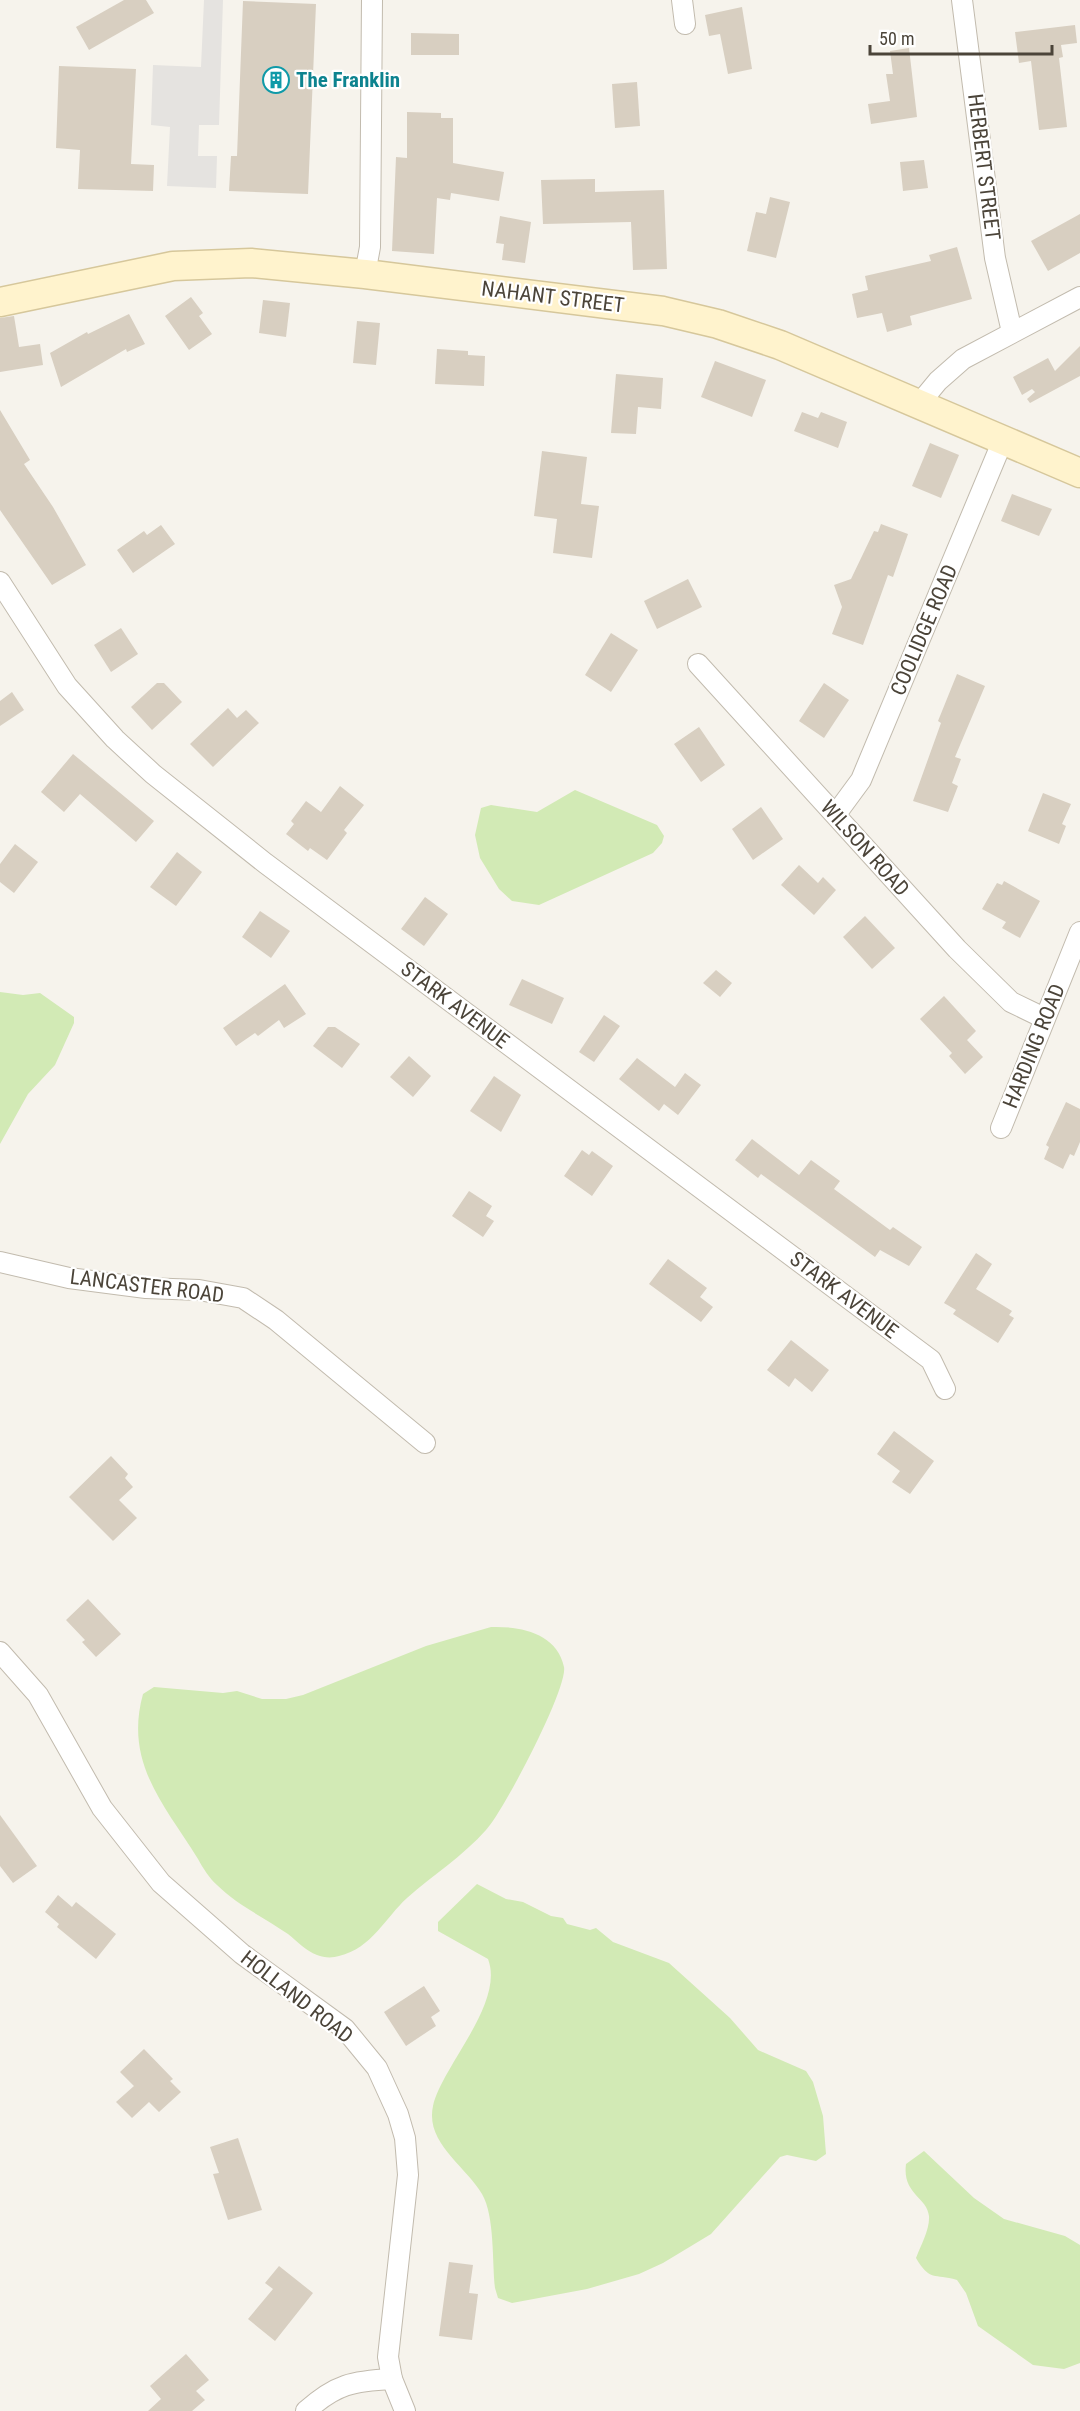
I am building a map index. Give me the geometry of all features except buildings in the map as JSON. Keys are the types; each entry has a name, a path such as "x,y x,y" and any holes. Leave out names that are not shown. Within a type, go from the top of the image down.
{"main road":[{"name":"NAHANT STREET","path":"0,302 108,277 173,266 251,263 610,303 692,317 780,345 1080,473"}],"street":[{"path":"365,274 369,247 372,0"},
{"path":"682,0 685,24"},
{"name":"HERBERT STREET","path":"962,0 996,267 1012,332"},
{"path":"919,404 938,381 963,359 1080,297"},
{"name":"COOLIDGE ROAD","path":"836,814 861,780 1003,440"},
{"name":"STARK AVENUE","path":"0,582 67,686 115,739 153,774 265,863 931,1360 945,1389"},
{"name":"WILSON ROAD","path":"698,664 836,814 897,885 1002,994 1020,1008 1044,1018"},
{"name":"HARDING ROAD","path":"1001,1128 1080,932"},
{"name":"LANCASTER ROAD","path":"0,1262 69,1278 146,1288 200,1290 243,1298 276,1320 425,1443"},
{"name":"HOLLAND ROAD","path":"0,1652 38,1695 102,1808 161,1883 235,1949 345,2029 372,2062 388,2089 405,2138 408,2175 388,2357 392,2379 405,2411"},
{"path":"306,2411 328,2392 342,2385 356,2380 392,2379"}],"green space":[{"path":"575,790 657,825 664,836 662,843 653,853 539,905 512,901 499,889 480,858 475,835 481,808 491,805 537,812"},
{"path":"0,992 23,995 40,993 74,1017 74,1023 55,1065 28,1094 0,1144"},
{"path":"491,1627 525,1630 536,1634 554,1646 564,1667 556,1699 533,1750 506,1800 486,1830 458,1857 407,1898 369,1939 350,1952 339,1956 317,1955 233,1899 211,1879 161,1801 143,1762 139,1741 139,1719 143,1694 154,1687 223,1693 237,1691 262,1699 286,1699 303,1695 426,1646"},
{"path":"477,1884 506,1899 523,1902 551,1916 563,1918 567,1924 590,1930 596,1928 613,1942 669,1963 730,2018 758,2050 806,2071 813,2082 823,2116 826,2154 816,2161 787,2155 780,2157 711,2234 663,2263 639,2274 587,2289 512,2303 498,2298 495,2288 491,2227 486,2203 475,2184 441,2143 432,2119 433,2106 439,2090 470,2034 488,1995 491,1976 488,1959 438,1931 438,1922"},
{"path":"924,2151 974,2198 1004,2219 1065,2236 1080,2245 1080,2363 1064,2369 1033,2365 978,2326 966,2293 957,2280 929,2274 921,2266 916,2258 927,2232 929,2216 924,2204 911,2189 906,2174 906,2164"}],"shaded area":[{"path":"204,0 223,0 219,125 199,125 198,156 217,156 216,188 167,186 170,127 151,125 153,65 201,67"}],"place":[{"name":"The Franklin","path":"276,80"}]}
